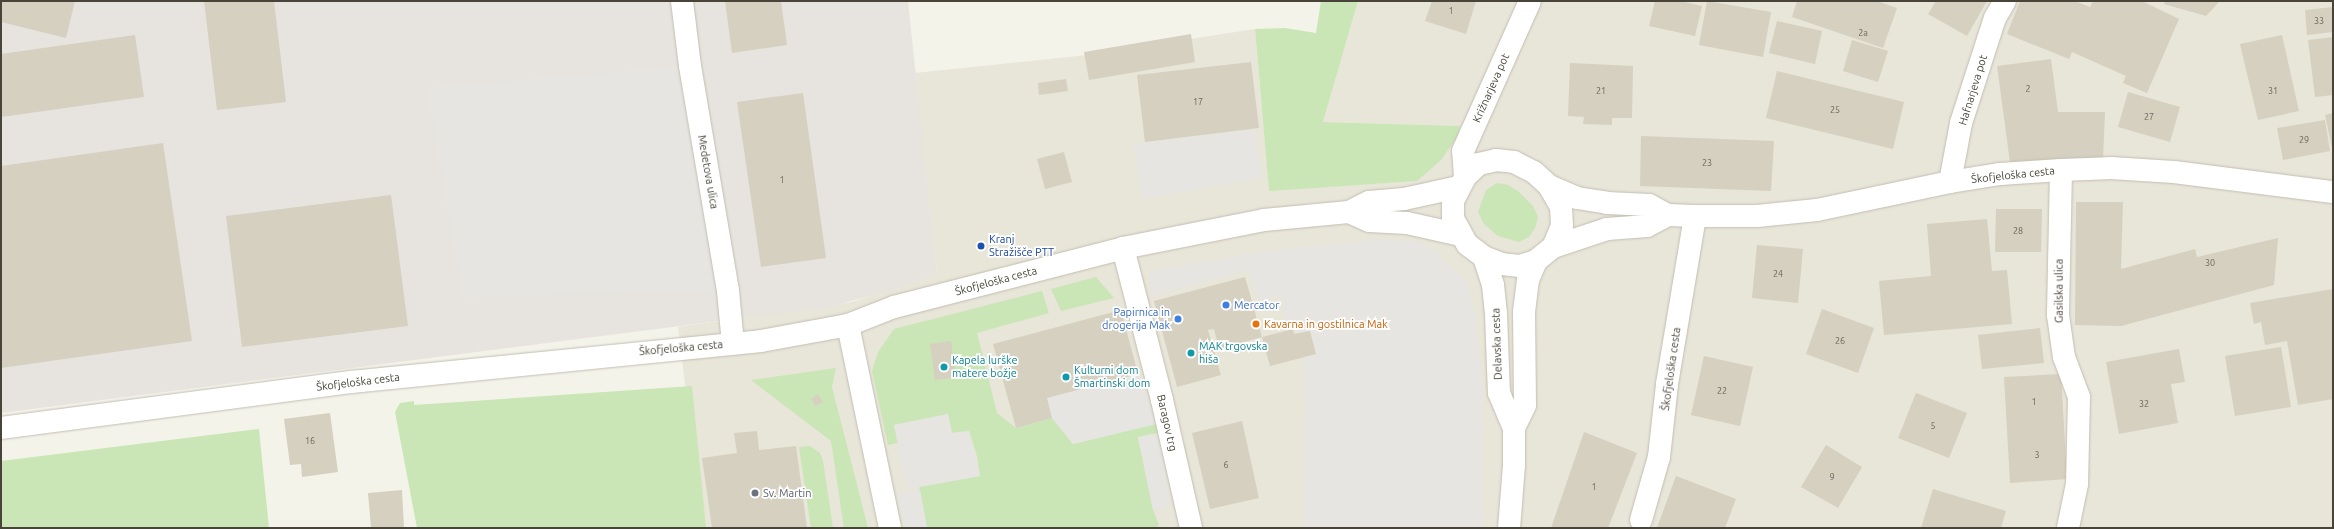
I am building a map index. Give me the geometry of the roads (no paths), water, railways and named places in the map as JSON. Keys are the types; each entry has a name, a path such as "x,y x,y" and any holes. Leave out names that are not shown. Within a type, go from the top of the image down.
{"street":[{"name":"Medetova ulica","path":"682,1 690,66 728,291 733,344"},
{"name":"Križnarjeva pot","path":"1462,182 1463,151 1530,1"},
{"name":"Hafnarjeva pot","path":"1950,182 1961,123 1995,18 2005,1"},
{"path":"1496,160 1514,162 1534,172 1549,186 1561,207 1562,226 1553,246 1536,261 1520,266 1502,264 1484,257 1460,235 1453,219 1453,201 1462,182 1479,164 1496,160"},
{"name":"Škofjeloška cesta","path":"1549,186 1577,198 1598,202 1649,205 1668,215 1695,216 1757,216 1817,210 1950,182 2000,174 2111,168 2174,172 2333,192"},
{"name":"Gasilska ulica","path":"2061,170 2058,315 2064,357 2079,397 2077,484 2068,528"},
{"name":"Škofjeloška cesta","path":"1,428 351,382 684,347 733,344 848,326 894,307 1123,248 1264,220 1349,212 1368,202 1404,199 1462,182"},
{"name":"Škofjeloška cesta","path":"1349,212 1369,221 1407,223 1460,235"},
{"name":"Škofjeloška cesta","path":"1553,246 1607,229 1647,226 1668,215"},
{"name":"Škofjeloška cesta","path":"1641,520 1659,458 1668,384 1695,216"},
{"name":"Baragov trg","path":"1123,248 1162,400 1191,528"},
{"name":"Delavska cesta","path":"1484,257 1493,285 1496,313 1499,393 1514,428 1514,465 1510,528"},
{"name":"Delavska cesta","path":"1514,428 1525,405 1524,312 1528,280 1536,261"},
{"path":"848,326 890,528"}],"place":[{"name":"Kranj Stražišče PTT","path":"981,246"},
{"name":"Mercator","path":"1226,305"},
{"name":"Papirnica in drogerija Mak","path":"1178,319"},
{"name":"Kavarna in gostilnica Mak","path":"1256,324"},
{"name":"MAK trgovska hiša","path":"1191,353"},
{"name":"Kapela lurške matere božje","path":"944,367"},
{"name":"Kulturni dom Šmartinski dom","path":"1066,377"},
{"name":"Sv. Martin","path":"755,493"}]}
